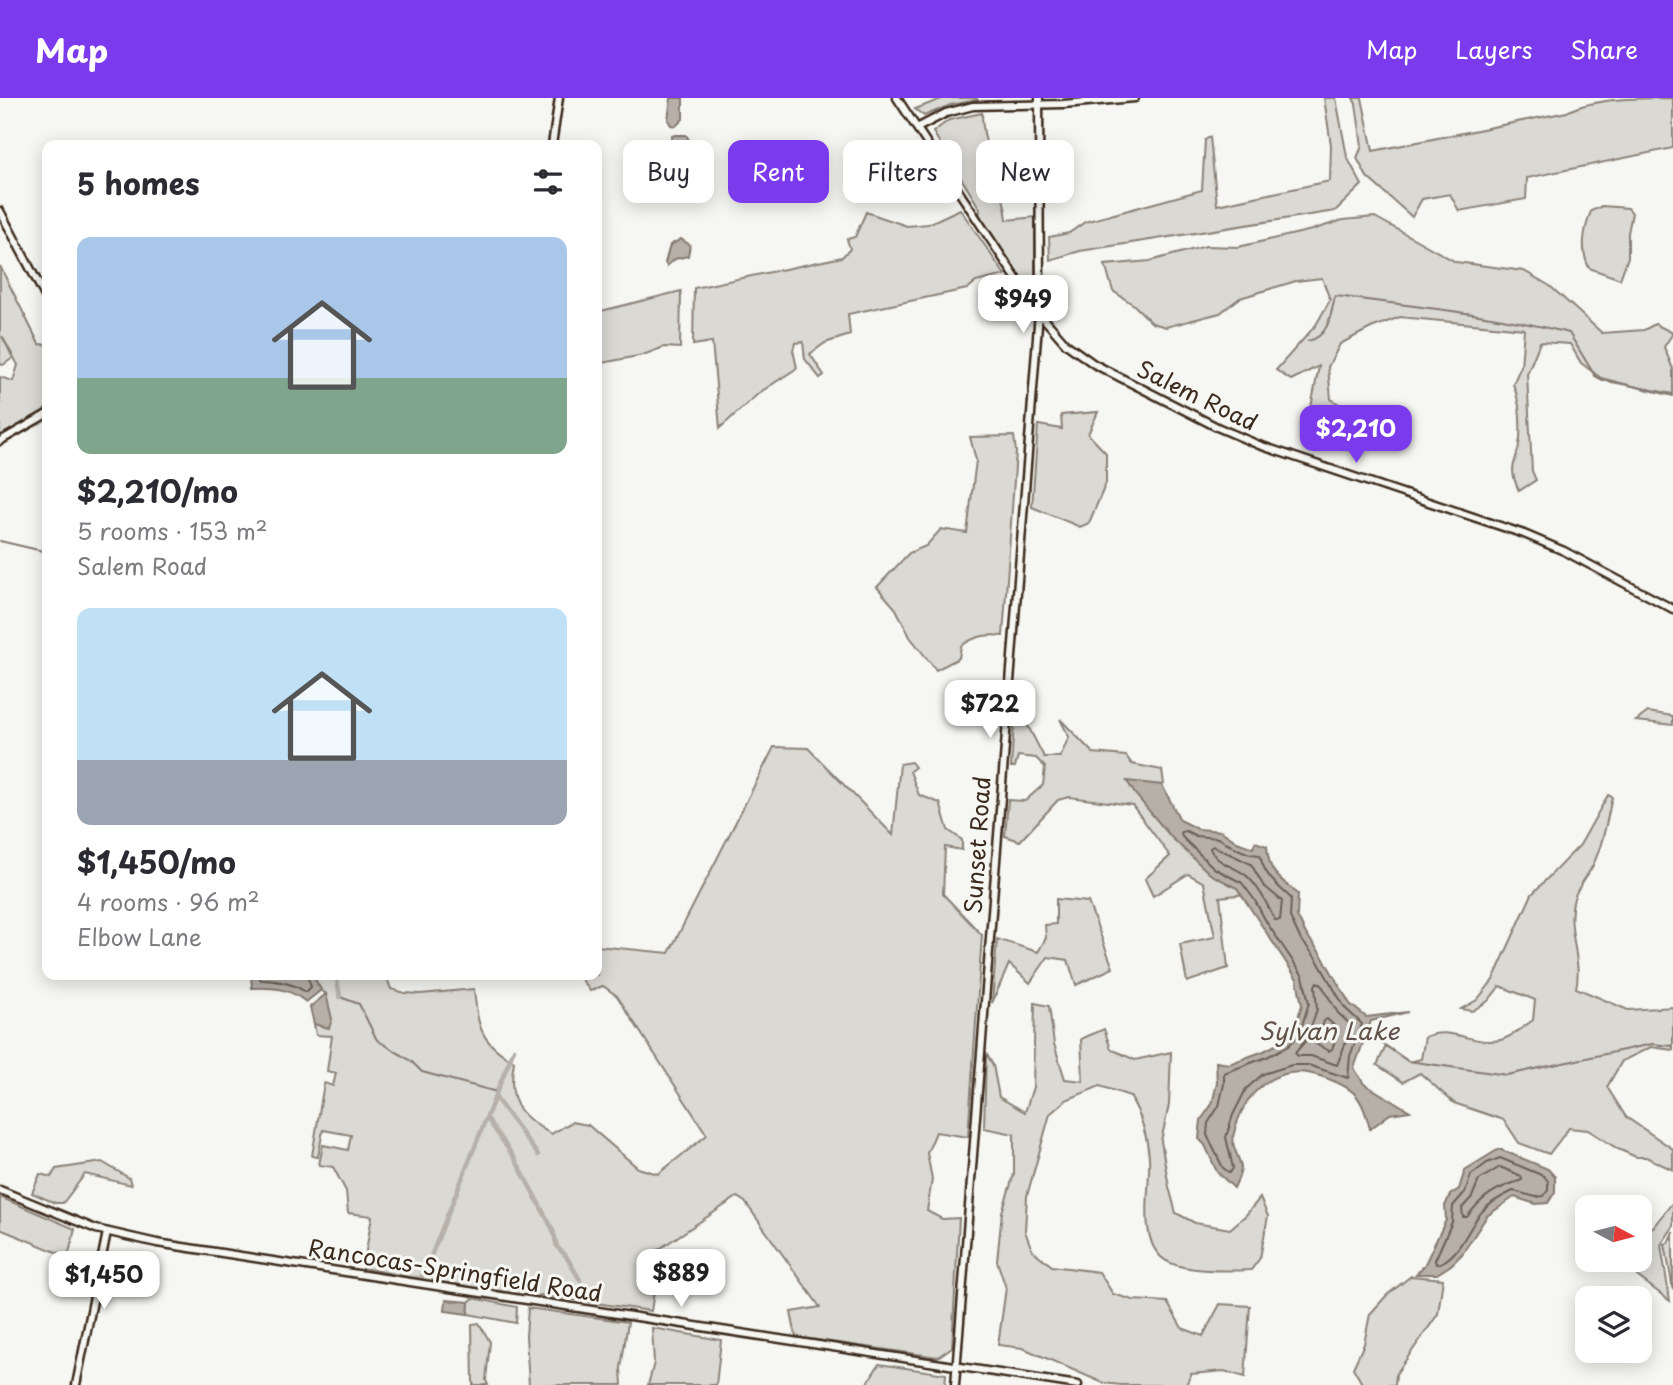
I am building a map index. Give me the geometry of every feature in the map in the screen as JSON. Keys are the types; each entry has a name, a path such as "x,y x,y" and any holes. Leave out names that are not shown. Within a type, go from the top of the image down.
{"street":[{"path":"553,140 559,98"},
{"name":"Salem Road","path":"897,98 1039,313 1066,344 1094,364 1225,431 1267,449 1524,534 1564,551 1673,609"},
{"path":"917,128 961,108 1039,101 1135,98"},
{"name":"Sunset Road","path":"955,1385 1039,313 1039,101"},
{"path":"0,211 42,291"},
{"path":"1020,287 1033,289 1040,278"},
{"path":"0,441 42,417"},
{"name":"Rancocas-Springfield Road","path":"0,1190 107,1232 157,1243 1078,1385"},
{"path":"76,1385 107,1232"}],"shaded area":[{"path":"944,98 978,100 950,105 924,116 915,109"},
{"path":"1324,98 1336,98 1347,157 1362,185 1335,211 1080,251 1050,260 1049,237 1069,233 1085,222 1202,190 1205,140 1210,137 1217,205 1330,181 1331,145"},
{"path":"1353,98 1362,98 1373,151 1567,112 1603,101 1673,98 1673,148 1527,178 1526,199 1459,211 1450,194 1422,199 1412,217 1367,177 1357,158 1362,146"},
{"path":"982,113 985,140 976,140 976,202 962,180 962,140 938,140 933,132 949,120"},
{"path":"976,203 1004,203 1007,220 1035,217 1035,284 1025,287 979,218 980,209"},
{"path":"1602,206 1628,208 1632,213 1628,233 1628,257 1620,279 1589,268 1586,261 1586,225 1591,211"},
{"path":"960,209 1005,275 976,282 967,289 848,314 850,335 825,343 810,354 824,375 820,378 805,359 803,342 795,343 793,350 797,368 759,393 720,428 712,342 693,345 694,288 842,257 850,249 847,239 855,237 866,212 907,226 928,224"},
{"path":"1375,217 1456,262 1524,271 1550,286 1602,333 1644,330 1655,324 1673,333 1664,347 1673,369 1673,396 1601,378 1581,363 1570,344 1540,342 1527,374 1532,471 1536,480 1519,491 1513,475 1519,447 1520,418 1513,384 1521,366 1524,329 1400,317 1371,328 1340,344 1328,367 1331,399 1342,406 1308,423 1319,366 1291,380 1276,370 1316,325 1330,300 1322,278 1296,281 1240,298 1220,313 1166,327 1152,323 1134,305 1113,291 1105,265 1150,261 1206,246 1238,247 1343,220"},
{"path":"0,266 39,344 42,344 42,414 0,441 0,377 13,381 18,365 2,336 13,358 3,365 0,364"},
{"path":"681,291 680,348 664,347 643,355 602,363 602,311"},
{"path":"1098,412 1088,434 1106,453 1106,483 1089,523 1080,527 1032,507 1038,425 1062,429 1061,415"},
{"path":"1014,436 1016,452 1003,636 986,636 971,640 961,646 959,658 936,670 910,637 896,609 877,587 909,553 926,546 941,529 967,533 976,460 970,437"},
{"path":"1015,710 1028,726 1044,757 1060,757 1069,737 1060,719 1093,753 1126,756 1132,764 1162,770 1164,784 1142,794 1246,894 1220,897 1228,968 1187,982 1180,944 1215,937 1204,883 1188,874 1153,896 1145,879 1170,856 1132,805 1069,797 1058,800 1020,841 1005,836 1008,800 1025,801 1043,785 1045,767 1036,758 1018,756 1015,767 1011,767"},
{"path":"1648,712 1673,716 1673,725 1636,721"},
{"path":"774,747 808,748 893,835 900,764 911,762 915,767 910,771 919,795 940,803 948,830 962,840 962,850 945,847 943,894 982,935 968,1137 936,1132 927,1153 932,1179 927,1211 942,1219 959,1218 952,1347 938,1357 796,1337 791,1312 820,1307 745,1202 737,1197 646,1258 654,1277 651,1311 540,1295 537,1298 363,1268 372,1216 348,1213 346,1191 333,1167 319,1165 323,1145 348,1150 351,1135 323,1130 318,1157 312,1156 324,1083 333,1086 336,1073 327,1071 332,1036 316,1035 314,1024 329,1028 326,994 315,980 388,980 391,989 420,994 474,989 482,1032 494,1047 514,1061 512,1087 523,1113 551,1134 572,1122 588,1125 638,1168 658,1174 707,1135 617,996 603,986 590,991 582,980 602,980 602,946 669,953"},
{"path":"1608,795 1612,797 1599,849 1574,898 1572,909 1578,977 1576,988 1628,1010 1673,1007 1673,1050 1651,1047 1622,1061 1607,1087 1626,1117 1673,1149 1673,1170 1646,1157 1636,1157 1618,1149 1588,1130 1569,1128 1549,1154 1519,1143 1504,1120 1454,1103 1420,1073 1403,1082 1377,1065 1386,1046 1409,1062 1421,1059 1425,1037 1444,1033 1481,1040 1500,1040 1533,1020 1535,1000 1500,986 1488,1001 1472,1011 1461,1009 1477,1000 1493,980 1532,894 1580,845"},
{"path":"1056,899 1088,902 1113,968 1076,985 1068,960 1048,957 1030,983 1009,964 992,1003 997,939 1038,952 1046,938 1045,925 1056,924"},
{"path":"1035,1003 1049,1006 1054,1044 1065,1079 1083,1081 1081,1039 1104,1029 1111,1049 1135,1060 1171,1052 1169,1105 1161,1141 1176,1213 1195,1223 1230,1229 1260,1198 1268,1216 1260,1258 1251,1270 1217,1271 1191,1268 1179,1266 1161,1257 1154,1248 1148,1224 1149,1157 1140,1118 1130,1096 1100,1086 1066,1100 1050,1114 1027,1196 1025,1231 1032,1250 1052,1266 1099,1272 1113,1294 1133,1300 1167,1302 1182,1328 1203,1336 1220,1304 1250,1306 1245,1377 1224,1371 1191,1374 1186,1385 1103,1383 1023,1348 998,1345 1006,1288 997,1261 1002,1212 1014,1174 1014,1134 984,1128 986,1053 993,1065 999,1097 1025,1112 1033,1087"},
{"path":"102,1162 129,1178 131,1185 85,1174 63,1203 55,1203 32,1193 40,1174 51,1177 56,1169"},
{"path":"0,1197 75,1229 68,1257 0,1229"},
{"path":"1673,1202 1673,1227 1661,1245 1670,1301 1635,1272 1652,1272 1653,1227"},
{"path":"1673,1232 1673,1290 1665,1244"},
{"path":"1411,1276 1443,1279 1438,1314 1396,1374 1395,1385 1363,1385 1353,1368 1364,1344 1370,1314 1387,1295"},
{"path":"473,1298 517,1307 516,1323 468,1314 469,1302"},
{"path":"528,1308 628,1322 621,1368 622,1385 529,1385 526,1336"},
{"path":"479,1323 490,1342 486,1380 488,1385 473,1385 472,1324"},
{"path":"652,1328 721,1340 716,1385 648,1385 654,1363"},
{"path":"879,1364 946,1374 945,1385 866,1385"}],"water":[{"path":"671,98 683,98 683,119 676,126 671,125 668,120"},
{"path":"686,135 689,140 671,140 672,136"},
{"path":"681,239 690,245 688,256 675,259 667,266 665,263 670,245"},
{"name":"Sylvan Lake","path":"1127,781 1162,785 1180,820 1198,829 1221,831 1237,842 1253,848 1255,842 1267,846 1275,874 1298,894 1297,916 1306,934 1350,1004 1366,1017 1408,1012 1371,1021 1354,1068 1364,1084 1410,1111 1390,1114 1370,1129 1360,1101 1343,1085 1306,1073 1277,1077 1253,1094 1238,1121 1233,1141 1241,1168 1234,1188 1217,1172 1205,1145 1199,1139 1201,1120 1212,1104 1217,1083 1216,1062 1229,1064 1264,1051 1293,1032 1302,1005 1297,979 1237,888 1210,874 1171,837"},
{"path":"251,980 315,980 321,990 306,1002 280,989 252,988"},
{"path":"326,994 332,1019 329,1028 314,1024 310,1007"},
{"path":"1499,1149 1548,1169 1555,1177 1555,1192 1548,1203 1536,1204 1514,1197 1487,1216 1462,1254 1451,1265 1437,1274 1416,1274 1424,1266 1446,1220 1445,1206 1450,1195 1459,1189 1465,1170"},
{"path":"446,1300 469,1302 468,1314 445,1311"}],"waterway":[{"path":"1308,341 1315,339 1325,330 1335,296 1453,311 1569,333 1595,376 1602,380 1673,394"},
{"path":"0,541 42,551"},
{"path":"337,980 340,997"},
{"path":"340,997 359,1004 377,1040 411,1061 422,1072 497,1092"},
{"path":"1365,1032 1408,1061 1507,1075 1652,1044 1673,1046"},
{"path":"408,1278 421,1278 427,1266 514,1049"},
{"path":"495,1097 538,1155"},
{"path":"487,1118 515,1159 553,1230 557,1247 566,1256 580,1280"}]}
